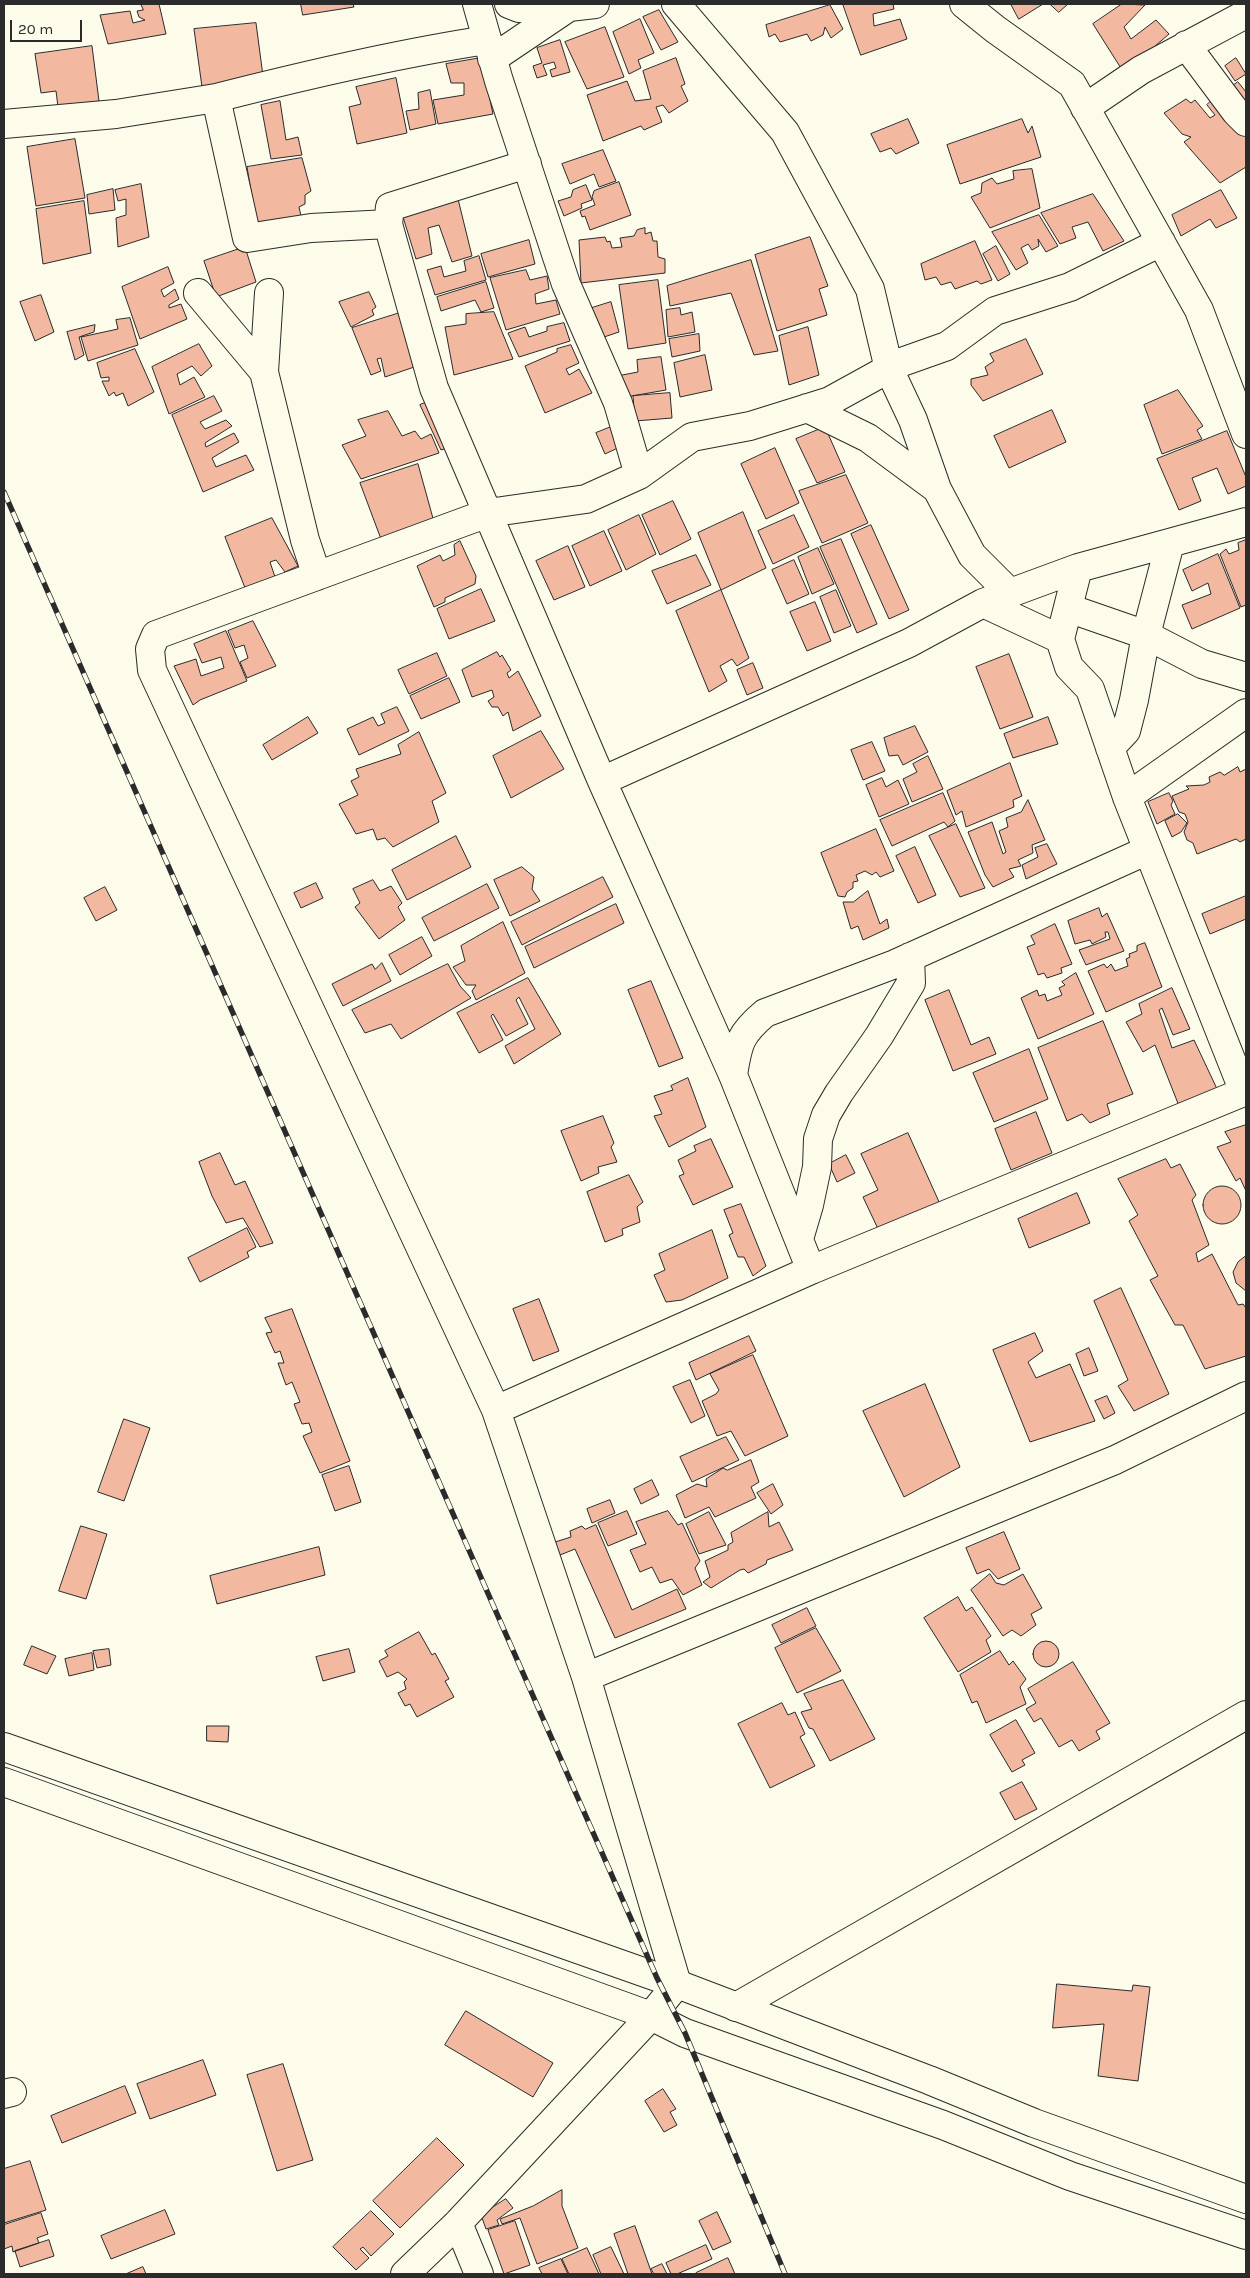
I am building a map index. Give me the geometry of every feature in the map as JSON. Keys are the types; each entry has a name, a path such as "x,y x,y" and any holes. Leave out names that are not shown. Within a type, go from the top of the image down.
{"main road":[{"path":"477,4 566,284 618,403 639,475"},
{"path":"509,4 519,8 580,5"},
{"path":"676,4 784,132 870,290 889,369 913,420 937,489 972,555 1010,593"},
{"path":"964,4 995,29 1072,84 1199,310 1239,386 1246,434"},
{"path":"4,124 116,114 216,98 315,73 420,50 490,49 580,5"},
{"path":"1085,108 1142,70 1246,14"},
{"path":"1186,45 1236,112 1246,122"},
{"path":"216,98 247,238 311,228 388,224"},
{"path":"527,164 390,207 388,224 434,388 602,781 733,1075 811,1270"},
{"path":"677,1984 586,1677 496,1410 152,670 150,649 156,635 488,513 586,499 639,475 692,437 750,426 830,401 889,369 947,346 995,311 1070,287 1161,242"},
{"path":"198,293 264,372"},
{"path":"270,293 264,372 305,540 317,576"},
{"path":"808,408 868,438 937,489"},
{"path":"602,781 909,643 983,603 1078,568 1246,522"},
{"path":"1110,748 1126,731 1146,636 1170,543"},
{"path":"496,1410 811,1270 1245,1092 1127,797 1090,689 1069,667 1060,640 1078,568"},
{"path":"983,603 1060,640"},
{"path":"1068,608 1146,636 1202,664 1246,677"},
{"path":"1127,797 1246,713"},
{"path":"733,1075 737,1046 749,1026 765,1013 919,963 1148,850"},
{"path":"799,1239 809,1205 816,1167 818,1139 826,1115 911,984 919,963"},
{"path":"586,1677 1115,1460 1246,1396"},
{"path":"736,2007 1246,1715"},
{"path":"4,1747 677,1984 929,2080 1034,2124 1246,2199"},
{"path":"4,1782 651,2016 684,2033 943,2125 1070,2176 1246,2235"},
{"path":"405,2274 458,2223 651,2016 677,1984"},
{"path":"458,2223 479,2274"}],"building":[{"path":"141,4 159,4 166,34 108,44 100,15 130,11 133,23 145,20 139,17 137,11 143,10"},
{"path":"301,4 353,4 354,7 303,15"},
{"path":"843,4 893,4 894,9 873,14 874,26 900,19 907,39 861,55"},
{"path":"1011,4 1043,4 1019,19"},
{"path":"1050,4 1068,4 1059,12"},
{"path":"1122,4 1145,5 1124,27 1131,39 1156,20 1169,34 1124,73 1093,24"},
{"path":"830,5 843,29 831,38 825,27 823,35 811,41 807,34 780,42 775,34 769,37 766,25"},
{"path":"659,10 678,42 661,50 643,17"},
{"path":"640,19 654,53 638,60 641,68 629,74 613,32"},
{"path":"256,23 263,76 202,87 194,29"},
{"path":"605,27 624,77 587,89 565,42"},
{"path":"560,40 570,72 552,77 550,70 556,68 554,62 543,65 547,75 537,78 533,66 542,63 537,48"},
{"path":"92,46 99,101 58,107 56,91 41,93 35,54"},
{"path":"481,58 493,114 438,124 433,100 464,95 464,83 451,83 446,64"},
{"path":"676,58 685,84 681,86 688,101 669,113 663,105 656,107 662,122 644,130 641,126 603,141 587,95 627,81 635,101 651,99 643,71"},
{"path":"1236,58 1246,74 1235,81 1225,66"},
{"path":"396,78 407,133 357,144 349,107 361,104 356,87"},
{"path":"1238,82 1246,92 1246,115 1227,90"},
{"path":"430,90 436,124 410,130 406,111 419,109 418,93"},
{"path":"1215,97 1246,136 1246,167 1220,183 1184,142 1191,137 1182,134 1164,113 1186,99 1191,103 1195,100 1210,118 1215,115 1207,105"},
{"path":"280,101 286,140 298,137 302,155 271,159 261,105"},
{"path":"908,119 919,143 896,154 891,148 880,152 871,134"},
{"path":"1022,119 1028,133 1032,126 1041,157 960,184 947,145"},
{"path":"75,139 85,198 36,206 27,147"},
{"path":"603,150 616,181 599,187 594,174 570,184 562,164"},
{"path":"302,158 311,191 305,195 305,204 299,207 301,216 257,226 247,167"},
{"path":"1032,169 1040,208 990,228 971,197 981,193 982,183 992,178 997,184 1014,179 1013,171"},
{"path":"619,182 631,215 590,230 585,216 582,217 580,211 595,205 592,197 594,191"},
{"path":"141,184 149,237 118,247 116,218 126,215 126,199 118,201 115,190"},
{"path":"586,185 592,200 581,204 582,208 564,216 558,201 571,197 573,190"},
{"path":"113,189 115,210 89,214 87,195"},
{"path":"1221,190 1237,218 1216,228 1210,219 1181,236 1172,215"},
{"path":"1093,194 1124,241 1103,251 1088,222 1072,227 1076,238 1060,244 1041,213"},
{"path":"458,199 472,256 452,262 439,225 428,228 432,254 416,259 403,217"},
{"path":"84,201 91,253 43,264 36,209"},
{"path":"1039,215 1058,246 1046,252 1038,239 1039,246 1032,250 1028,244 1021,248 1028,263 1016,270 992,232"},
{"path":"645,228 645,234 651,232 653,241 657,241 658,257 665,259 665,273 581,283 579,240 605,237 607,242 610,241 612,248 622,247 620,238 634,236 637,230"},
{"path":"810,237 828,286 819,289 827,315 777,331 755,255"},
{"path":"529,240 535,264 488,277 481,254"},
{"path":"975,241 992,280 981,284 977,281 955,289 951,282 941,285 936,277 925,280 921,264"},
{"path":"996,246 1010,274 998,281 983,254"},
{"path":"245,247 256,282 216,297 204,261"},
{"path":"479,256 486,280 435,295 427,270 441,266 444,277 466,271 464,261"},
{"path":"751,260 778,351 754,355 731,293 670,306 667,286"},
{"path":"168,267 174,283 161,290 164,297 175,289 179,299 169,305 169,308 181,304 187,319 140,339 122,287"},
{"path":"526,270 530,280 547,276 549,289 535,294 536,304 556,300 560,314 506,330 490,278"},
{"path":"658,280 666,343 628,349 619,285"},
{"path":"486,282 494,308 481,312 475,300 441,311 437,297"},
{"path":"369,292 376,307 372,310 374,315 351,327 339,302"},
{"path":"41,295 54,332 35,341 20,302"},
{"path":"611,302 619,332 601,338 592,308"},
{"path":"680,308 681,315 692,312 695,332 668,337 666,310"},
{"path":"403,312 423,364 385,377 381,358 377,359 381,371 371,375 352,328"},
{"path":"494,312 513,359 454,375 445,327 466,324 466,314"},
{"path":"130,318 138,345 88,361 81,337 118,329 116,320"},
{"path":"564,323 570,341 519,357 508,333 525,327 529,337 547,331 547,327"},
{"path":"95,325 94,332 79,337 84,355 75,360 67,332"},
{"path":"808,327 819,375 789,385 779,336"},
{"path":"699,334 700,351 672,357 669,339"},
{"path":"1026,339 1043,374 983,401 971,385 971,379 988,375 985,367 994,361 990,354"},
{"path":"199,344 212,366 201,376 192,366 177,374 180,385 194,377 205,397 169,414 152,367"},
{"path":"571,345 579,363 566,369 569,375 579,369 592,393 545,413 525,366 557,352 557,349"},
{"path":"135,349 154,392 128,406 123,393 116,396 114,392 109,396 102,381 109,381 109,377 101,378 97,363"},
{"path":"705,355 712,390 680,397 674,363"},
{"path":"661,357 666,390 626,397 617,376 638,372 637,360"},
{"path":"1178,390 1203,426 1197,430 1202,439 1162,454 1144,405"},
{"path":"670,393 672,418 635,421 633,396"},
{"path":"214,396 222,411 200,422 205,429 226,420 232,426 205,443 206,447 234,433 239,442 212,458 216,467 246,455 254,470 203,492 172,415"},
{"path":"432,400 464,442 441,450 420,405"},
{"path":"1052,410 1066,442 1009,468 994,436"},
{"path":"388,411 402,436 415,431 421,439 431,434 439,453 361,479 342,445 366,436 358,420"},
{"path":"611,427 620,447 605,454 596,433"},
{"path":"825,427 845,472 817,483 796,439"},
{"path":"1227,431 1246,477 1246,486 1228,494 1217,468 1192,478 1201,501 1179,510 1157,459"},
{"path":"775,448 799,503 766,519 741,464"},
{"path":"418,464 434,522 381,539 360,483"},
{"path":"846,475 868,523 822,543 799,491"},
{"path":"673,501 691,539 660,555 642,515"},
{"path":"743,512 766,568 721,590 698,533"},
{"path":"639,515 656,554 626,570 608,530"},
{"path":"794,515 809,547 773,564 758,531"},
{"path":"272,518 298,566 285,572 276,560 270,562 276,580 249,598 225,537"},
{"path":"871,525 909,610 889,619 851,534"},
{"path":"604,531 622,571 590,586 572,546"},
{"path":"841,539 877,624 857,633 820,547"},
{"path":"1246,540 1246,605 1241,607 1220,554 1226,549 1229,554 1239,550 1238,543"},
{"path":"460,541 476,576 475,584 445,598 445,602 434,607 417,566 440,555 443,561 455,555 454,545"},
{"path":"568,546 585,587 554,600 536,561"},
{"path":"818,548 834,584 812,594 798,557"},
{"path":"1218,554 1240,608 1192,629 1182,605 1211,594 1208,583 1192,591 1183,570"},
{"path":"696,555 711,585 667,604 652,571"},
{"path":"794,560 809,594 787,604 772,570"},
{"path":"481,589 495,621 449,639 437,609"},
{"path":"721,590 749,658 737,666 732,659 720,666 727,681 709,692 676,611"},
{"path":"836,590 851,626 834,633 820,597"},
{"path":"815,602 831,641 807,651 790,612"},
{"path":"253,621 276,666 247,678 240,662 248,658 244,645 235,648 228,631"},
{"path":"226,631 247,681 200,700 193,705 174,666 196,659 201,676 224,668 221,657 202,663 194,644"},
{"path":"497,652 500,657 502,655 511,670 507,673 509,678 518,671 541,716 513,731 508,712 503,716 498,707 492,707 488,701 494,697 492,690 472,697 462,670"},
{"path":"437,653 447,676 409,694 398,670"},
{"path":"1009,654 1033,717 1000,729 976,667"},
{"path":"753,663 763,688 747,695 737,670"},
{"path":"449,678 460,702 421,719 410,696"},
{"path":"397,707 409,731 359,755 347,729 373,717 378,726 385,723 381,714"},
{"path":"308,717 318,733 272,760 263,745"},
{"path":"1048,717 1058,744 1013,758 1004,734"},
{"path":"915,726 928,752 903,765 898,755 889,756 884,738"},
{"path":"541,731 564,769 511,798 493,756"},
{"path":"419,732 446,793 432,801 439,822 393,847 385,838 377,840 373,829 356,834 339,804 358,795 351,781 359,777 356,769 401,754 398,745"},
{"path":"872,742 885,771 863,780 851,750"},
{"path":"928,756 943,789 912,802 903,779 917,772 913,764"},
{"path":"1010,763 1022,796 1013,800 1014,807 966,827 962,811 956,815 947,791"},
{"path":"1238,767 1240,772 1246,769 1246,839 1240,842 1236,839 1197,854 1193,843 1187,840 1184,832 1188,822 1185,814 1179,812 1172,796 1189,789 1186,786 1204,785 1210,782 1209,777 1220,772 1224,775"},
{"path":"882,778 886,787 898,780 909,804 879,817 866,785"},
{"path":"943,793 955,821 948,827 944,822 892,846 880,820"},
{"path":"1169,793 1173,801 1171,805 1175,814 1157,824 1148,802"},
{"path":"1028,800 1045,840 1032,845 1033,853 1018,860 1021,866 1009,869 1014,877 993,887 985,875 968,832 992,822 1003,854 1006,852 999,831 1008,827 1006,818 1021,812"},
{"path":"1178,814 1187,823 1181,832 1172,837 1165,821"},
{"path":"956,824 985,888 960,897 929,836"},
{"path":"876,829 894,871 880,877 876,872 872,875 865,871 856,875 858,881 853,882 853,888 847,892 845,897 838,896 821,853"},
{"path":"456,836 471,867 407,900 392,870"},
{"path":"1047,844 1057,864 1026,879 1022,865 1038,857 1035,848"},
{"path":"915,847 936,895 918,903 896,856"},
{"path":"522,867 534,877 532,889 540,901 510,916 494,880"},
{"path":"603,877 613,897 522,945 511,922"},
{"path":"373,880 380,891 391,886 402,903 398,907 405,920 379,939 355,907 360,903 353,889"},
{"path":"316,883 323,898 301,908 294,893"},
{"path":"487,884 499,908 434,941 422,918"},
{"path":"105,887 117,910 96,921 84,898"},
{"path":"868,891 880,924 887,919 889,928 863,940 858,926 851,929 843,902 853,902"},
{"path":"1246,896 1246,919 1210,934 1202,914"},
{"path":"616,904 624,923 534,968 525,947"},
{"path":"1099,908 1102,917 1107,913 1124,951 1086,965 1079,950 1110,939 1108,932 1105,932 1106,937 1092,944 1090,940 1075,944 1068,921"},
{"path":"503,922 525,973 476,1000 472,991 476,985 466,985 453,967 465,961 461,946"},
{"path":"1055,924 1072,964 1061,968 1062,973 1047,978 1044,973 1038,975 1027,947 1035,944 1031,936"},
{"path":"422,937 432,956 400,975 389,955"},
{"path":"1145,943 1162,987 1106,1012 1088,971 1104,964 1107,968 1111,964 1115,971 1128,966 1126,959 1130,957 1129,954 1137,951 1137,946"},
{"path":"382,963 391,981 343,1006 332,984 372,964 375,969"},
{"path":"448,964 460,986 471,998 401,1039 391,1024 365,1033 352,1010"},
{"path":"1076,973 1094,1014 1038,1039 1021,998 1037,990 1039,996 1045,994 1047,1001 1062,995 1059,988 1065,985 1062,982"},
{"path":"528,978 561,1034 514,1064 505,1046 535,1029 519,997 516,1000 528,1024 506,1036 493,1014 491,1016 503,1040 479,1053 457,1013"},
{"path":"651,981 683,1058 659,1067 628,990"},
{"path":"1172,988 1190,1029 1173,1035 1162,1008 1159,1010 1172,1048 1194,1040 1218,1091 1179,1106 1155,1045 1143,1052 1126,1022 1142,1014 1139,1004"},
{"path":"949,990 971,1045 989,1037 996,1054 953,1071 925,1000"},
{"path":"1103,1021 1133,1094 1107,1104 1110,1114 1090,1123 1082,1114 1067,1121 1038,1048"},
{"path":"1029,1049 1048,1099 994,1122 973,1073"},
{"path":"688,1078 706,1127 669,1147 654,1116 662,1114 654,1096 673,1090 671,1086"},
{"path":"1036,1112 1052,1153 1011,1170 995,1129"},
{"path":"603,1116 614,1143 611,1147 617,1162 598,1167 599,1173 581,1181 561,1131"},
{"path":"1246,1125 1246,1191 1240,1178 1236,1181 1217,1147 1231,1142 1225,1132"},
{"path":"908,1133 940,1204 879,1231 863,1197 878,1190 861,1154"},
{"path":"711,1139 733,1187 693,1205 679,1176 684,1174 678,1160 696,1151 694,1146"},
{"path":"220,1153 235,1185 245,1181 273,1243 260,1247 243,1218 226,1223 212,1196 199,1162"},
{"path":"846,1155 855,1173 837,1182 829,1164"},
{"path":"1166,1159 1171,1168 1180,1164 1196,1195 1192,1200 1209,1245 1196,1253 1198,1262 1212,1254 1238,1305 1243,1304 1246,1308 1246,1356 1205,1369 1183,1325 1175,1325 1150,1280 1158,1276 1129,1221 1138,1215 1118,1179"},
{"path":"629,1175 643,1202 637,1207 640,1222 622,1229 623,1235 605,1242 587,1192"},
{"path":"1222,1186 1235,1192 1241,1205 1235,1218 1222,1224 1209,1218 1203,1205 1209,1192"},
{"path":"1077,1193 1090,1223 1029,1248 1018,1219"},
{"path":"741,1204 766,1266 753,1276 744,1257 738,1257 729,1235 733,1233 724,1210"},
{"path":"247,1228 256,1247 247,1252 249,1257 200,1282 188,1258"},
{"path":"712,1230 728,1278 682,1300 666,1302 654,1275 665,1270 659,1254"},
{"path":"1246,1256 1246,1291 1236,1283 1233,1272 1238,1262"},
{"path":"1121,1288 1169,1394 1134,1411 1118,1386 1128,1380 1094,1301"},
{"path":"539,1299 559,1351 533,1361 513,1309"},
{"path":"292,1309 350,1461 320,1473 303,1436 312,1432 309,1423 302,1424 294,1404 300,1402 292,1382 286,1385 278,1363 284,1363 280,1351 275,1353 266,1333 272,1332 265,1318"},
{"path":"1035,1333 1043,1351 1028,1362 1036,1378 1070,1364 1095,1421 1030,1442 993,1350"},
{"path":"749,1336 756,1351 696,1380 689,1363"},
{"path":"1089,1348 1098,1371 1084,1376 1076,1354"},
{"path":"753,1355 788,1436 745,1456 731,1431 717,1436 702,1401 716,1394 719,1390 710,1374"},
{"path":"690,1380 705,1416 691,1423 673,1387"},
{"path":"925,1384 960,1467 904,1497 863,1411"},
{"path":"1107,1396 1115,1413 1104,1419 1095,1401"},
{"path":"124,1419 150,1428 124,1501 98,1492"},
{"path":"726,1437 739,1460 692,1482 680,1457"},
{"path":"751,1460 759,1482 751,1487 756,1498 715,1517 709,1507 685,1518 676,1495 697,1484 707,1487 706,1479 723,1468 727,1470"},
{"path":"349,1466 361,1502 335,1511 322,1475"},
{"path":"652,1480 659,1495 641,1504 634,1489"},
{"path":"773,1484 783,1505 771,1514 757,1493"},
{"path":"610,1500 615,1513 592,1523 587,1509"},
{"path":"627,1511 637,1534 608,1546 598,1523"},
{"path":"668,1511 678,1525 682,1523 700,1561 695,1568 702,1585 683,1595 672,1579 660,1583 652,1567 640,1572 630,1550 646,1544 636,1522"},
{"path":"709,1512 726,1545 699,1554 686,1524"},
{"path":"768,1512 769,1527 779,1522 793,1550 767,1560 766,1564 748,1573 744,1569 740,1570 711,1588 703,1582 710,1577 705,1561 728,1550 728,1545 733,1542 731,1533"},
{"path":"596,1525 632,1610 677,1589 686,1609 615,1638 575,1549 560,1555 552,1543 571,1537 570,1531 582,1526 585,1529"},
{"path":"81,1526 107,1534 86,1599 59,1591"},
{"path":"1004,1532 1020,1569 998,1579 989,1569 977,1574 966,1548"},
{"path":"319,1547 325,1575 217,1604 210,1576"},
{"path":"990,1574 996,1583 1004,1585 1023,1574 1042,1608 1031,1614 1036,1625 1021,1636 1012,1630 1003,1636 971,1590"},
{"path":"958,1597 966,1611 972,1607 991,1636 986,1640 991,1652 958,1672 924,1618"},
{"path":"807,1608 816,1626 781,1643 772,1625"},
{"path":"816,1628 841,1671 797,1693 775,1648"},
{"path":"419,1632 432,1655 435,1653 449,1679 445,1681 454,1697 417,1717 410,1704 405,1706 398,1693 406,1689 404,1682 407,1679 398,1672 387,1677 379,1661 388,1656 385,1651"},
{"path":"1046,1641 1055,1645 1059,1654 1055,1663 1046,1667 1037,1663 1033,1654 1037,1645"},
{"path":"32,1646 56,1656 47,1674 24,1665"},
{"path":"109,1649 111,1665 97,1668 93,1651"},
{"path":"349,1649 355,1672 323,1681 316,1657"},
{"path":"1000,1651 1009,1665 1013,1661 1026,1679 1020,1687 1026,1704 986,1723 977,1701 972,1703 960,1675"},
{"path":"92,1653 94,1670 69,1676 65,1659"},
{"path":"1073,1662 1110,1723 1096,1731 1100,1739 1079,1751 1072,1740 1059,1747 1041,1718 1034,1722 1026,1709 1036,1703 1028,1689"},
{"path":"843,1680 875,1739 830,1761 813,1729 809,1728 801,1712 812,1709 804,1694"},
{"path":"782,1703 788,1715 795,1712 805,1734 800,1737 815,1766 770,1788 738,1724"},
{"path":"1016,1720 1035,1753 1022,1760 1025,1765 1012,1772 990,1735"},
{"path":"207,1726 229,1726 228,1742 207,1741"},
{"path":"1022,1782 1037,1809 1015,1820 1000,1793"},
{"path":"1057,1984 1132,1991 1133,1985 1150,1987 1138,2081 1098,2076 1104,2024 1053,2028"},
{"path":"466,2011 553,2063 533,2097 445,2045"},
{"path":"203,2060 216,2095 150,2119 137,2084"},
{"path":"283,2064 313,2160 277,2171 247,2075"},
{"path":"125,2086 136,2113 62,2143 51,2116"},
{"path":"663,2089 676,2109 670,2112 677,2125 664,2132 645,2101"},
{"path":"437,2138 464,2165 400,2228 373,2201"},
{"path":"30,2161 46,2210 4,2223 4,2169"},
{"path":"562,2190 562,2206 578,2248 537,2264 520,2218 502,2224 500,2219 533,2206"},
{"path":"506,2199 513,2208 497,2220 499,2225 486,2229 481,2215"},
{"path":"165,2210 175,2234 111,2259 101,2236"},
{"path":"371,2211 394,2234 371,2256 363,2247 360,2249 369,2258 356,2270 333,2247"},
{"path":"717,2212 731,2242 713,2250 699,2221"},
{"path":"41,2213 48,2234 37,2238 39,2243 13,2252 12,2246 4,2249 4,2225"},
{"path":"515,2221 530,2265 504,2274 488,2230"},
{"path":"635,2226 652,2274 628,2274 614,2234"},
{"path":"49,2240 54,2256 20,2267 15,2251"},
{"path":"706,2245 712,2259 677,2274 671,2274 666,2263"},
{"path":"611,2247 624,2274 601,2274 593,2255"},
{"path":"587,2248 599,2274 569,2274 562,2259"},
{"path":"728,2258 735,2274 696,2274 696,2273"},
{"path":"561,2259 568,2274 542,2274 539,2268"},
{"path":"662,2264 667,2274 654,2274 651,2269"},
{"path":"143,2267 146,2274 126,2274"}],"railway":[{"path":"4,492 657,1978 685,2033 785,2274"}]}
